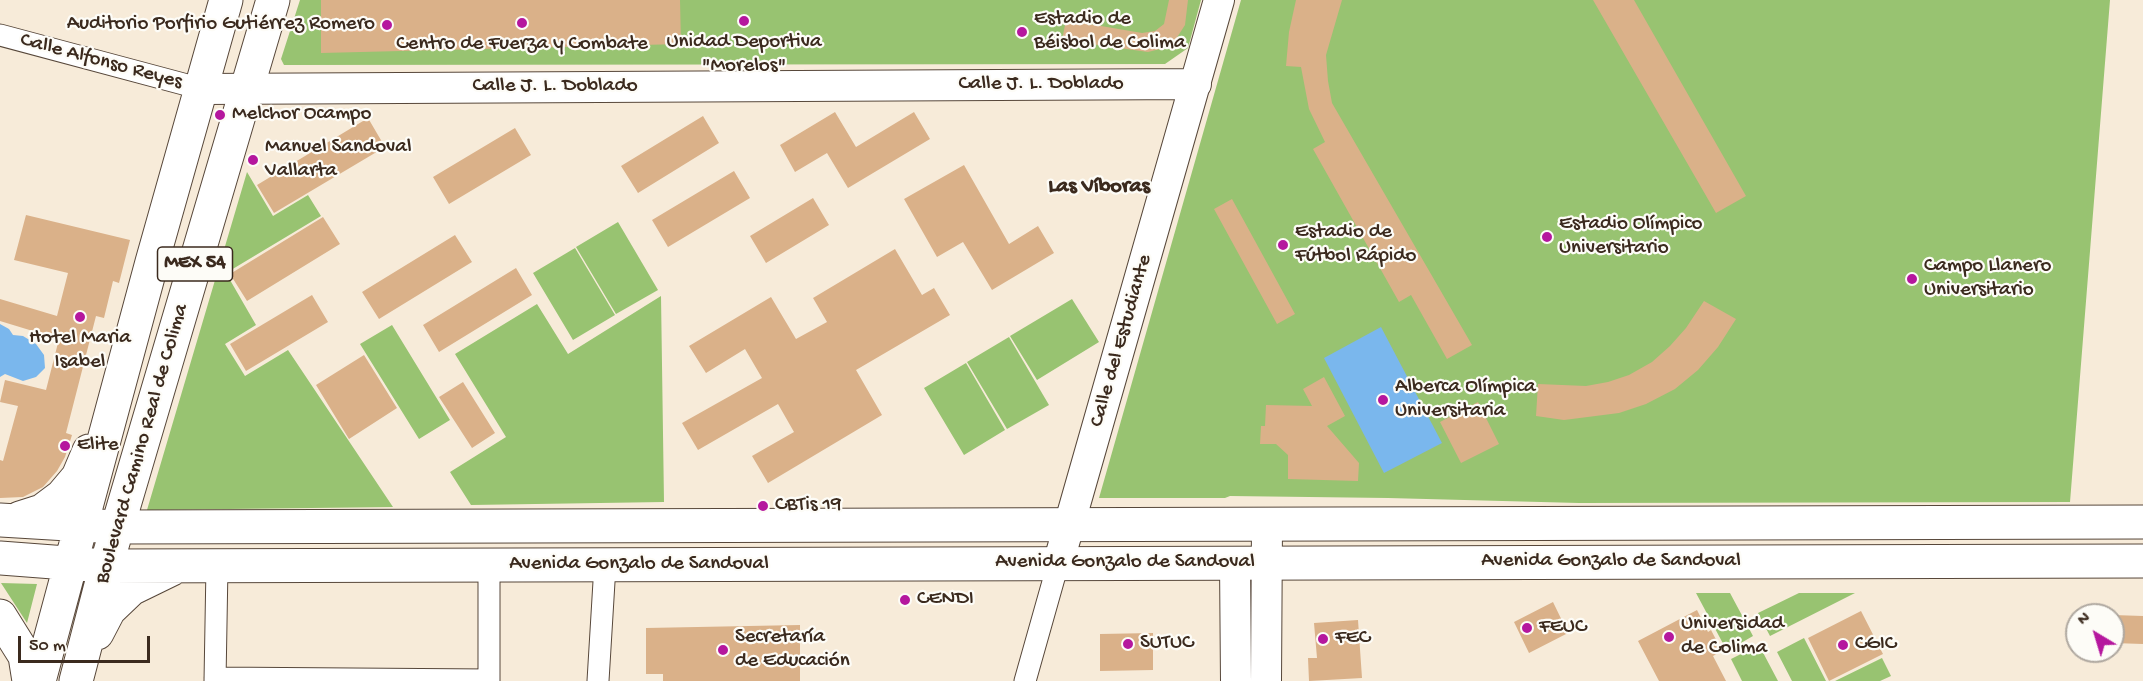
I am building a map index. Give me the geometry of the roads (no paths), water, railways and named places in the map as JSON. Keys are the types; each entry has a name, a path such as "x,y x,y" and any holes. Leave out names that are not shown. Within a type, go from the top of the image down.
{"main road":[{"name":"Boulevard Camino Real de Colima","path":"39,681 152,262 226,0"},
{"name":"Boulevard Camino Real de Colima","path":"76,681 117,527 273,0"},
{"path":"7,520 42,511 62,496 78,477 122,379"},
{"name":"Avenida Gonzalo de Sandoval","path":"7,520 117,527 1267,524 2143,517"},
{"path":"453,526 454,565"},
{"path":"754,564 757,526"},
{"name":"Avenida Gonzalo de Sandoval","path":"0,558 106,566 2141,561"},
{"path":"76,681 92,642 109,610 131,589 177,566"},
{"path":"0,616 25,656 29,681"}],"street":[{"name":"Calle del Estudiante","path":"1025,681 1219,0"},
{"name":"Calle Alfonso Reyes","path":"0,35 202,89"},
{"name":"Calle J. L. Doblado","path":"202,89 1196,84"},
{"path":"2141,561 2143,517"},
{"path":"1236,681 1251,563 1267,524"},
{"path":"1251,563 1266,681"},
{"path":"217,566 215,680 489,680 489,565"},
{"path":"598,681 605,565"}],"water":[{"path":"0,324 9,329 13,335 23,336 36,344 44,355 45,368 36,377 23,381 5,374 0,377"},
{"name":"Alberca Olímpica Universitaria","path":"1381,327 1442,443 1384,473 1324,358"}],"place":[{"name":"Unidad Deportiva \"Morelos\"","path":"744,21"},
{"name":"Centro de Fuerza y Combate","path":"522,23"},
{"name":"Auditorio Porfirio Gutiérrez Romero","path":"387,25"},
{"name":"Estadio de Béisbol de Colima","path":"1022,32"},
{"name":"Melchor Ocampo","path":"220,115"},
{"name":"Manuel Sandoval Vallarta","path":"253,160"},
{"name":"Estadio Olímpico Universitario","path":"1547,237"},
{"name":"Estadio de Fútbol Rápido","path":"1283,245"},
{"name":"Campo Llanero Universitario","path":"1912,279"},
{"name":"Hotel Maria Isabel","path":"80,317"},
{"name":"Alberca Olímpica Universitaria","path":"1383,400"},
{"name":"Elite","path":"65,446"},
{"name":"CBTis 19","path":"763,506"},
{"name":"CENDI","path":"905,600"},
{"name":"FEUC","path":"1527,628"},
{"name":"Universidad de Colima","path":"1669,637"},
{"name":"FEC","path":"1323,639"},
{"name":"SUTUC","path":"1128,644"},
{"name":"CGIC","path":"1843,645"},
{"name":"Secretaría de Educación","path":"723,650"}],"district":[{"name":"Las Víboras","path":"1099,188"}]}
